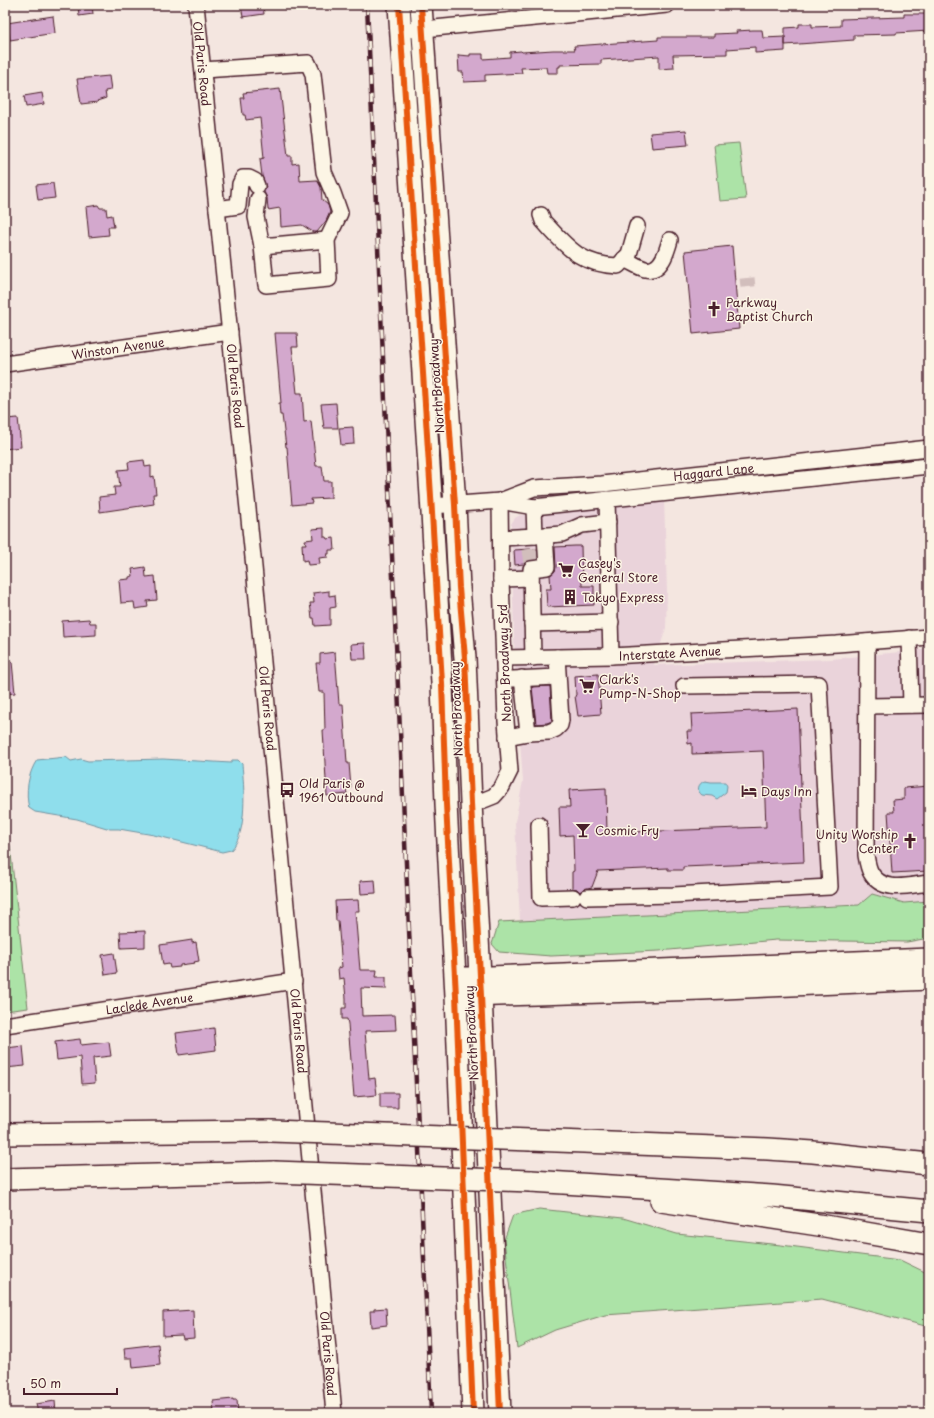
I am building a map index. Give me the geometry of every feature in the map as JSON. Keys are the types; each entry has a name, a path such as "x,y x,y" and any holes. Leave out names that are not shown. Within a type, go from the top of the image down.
{"highway":[{"name":"North Broadway","path":"399,5 442,682 473,1413"},
{"name":"North Broadway","path":"421,5 456,505 459,588 465,658 500,1413"},
{"path":"456,988 929,959"},
{"path":"480,986 702,989 929,980"},
{"path":"5,1134 271,1131 768,1149 929,1164"},
{"path":"5,1179 274,1172 531,1181 772,1196 929,1211"},
{"path":"578,1184 648,1199 825,1226 929,1244"}],"street":[{"name":"Old Paris Road","path":"196,5 273,753 334,1413"},
{"path":"401,31 667,5"},
{"path":"203,70 308,62 313,74 324,172 340,213 327,240 329,279 266,285 262,246 256,217 257,196 255,181 249,178 244,178 240,184 238,206"},
{"path":"411,183 433,184"},
{"path":"217,209 238,206 257,196"},
{"path":"541,215 543,221 570,250 584,259 605,266 618,266 629,254 637,226"},
{"path":"262,246 327,240"},
{"path":"624,259 647,269 656,267 663,260 670,240"},
{"name":"Winston Avenue","path":"5,364 230,332"},
{"name":"Haggard Lane","path":"500,501 534,488 590,485 929,448"},
{"path":"865,455 867,472"},
{"path":"787,464 789,480"},
{"name":"Haggard Lane","path":"432,506 500,501 534,507 929,466"},
{"path":"679,475 680,492"},
{"path":"590,485 591,501"},
{"path":"607,499 612,656"},
{"name":"North Broadway Srd","path":"471,803 479,802 494,796 502,787 510,771 507,737 500,579 500,501"},
{"path":"533,658 532,624 534,507"},
{"path":"500,579 533,553 562,534 582,525 608,522"},
{"path":"500,538 533,553"},
{"path":"532,624 610,622"},
{"name":"Interstate Avenue","path":"504,658 612,656 837,644 929,637"},
{"path":"909,638 911,705"},
{"path":"867,642 866,855 870,872 875,879 892,887 929,883"},
{"path":"507,737 528,733 549,732 556,729 560,725 561,720 557,657"},
{"path":"504,679 558,677"},
{"path":"522,678 528,733"},
{"path":"588,897 673,896 830,887 819,684 684,686"},
{"path":"867,706 929,705"},
{"path":"539,825 541,898 572,897"},
{"name":"Laclede Avenue","path":"5,1024 294,981"}],"shaded area":[{"path":"664,499 667,591 666,628 654,665 831,659 929,649 929,901 904,903 872,894 859,905 520,921 515,822 523,781 515,672 511,524 515,518 520,515"}],"green space":[{"path":"739,143 746,199 720,201 714,145"},
{"path":"5,845 10,845 28,1008 5,1011"},
{"path":"872,894 904,903 929,901 929,938 907,942 776,940 659,951 551,956 499,952 492,944 499,922 859,905"},
{"path":"539,1209 623,1218 677,1234 900,1260 929,1274 929,1327 822,1299 605,1315 555,1330 517,1348 504,1240 513,1215"}],"water":[{"path":"66,757 71,761 81,759 88,761 163,759 231,763 232,760 238,760 242,764 244,809 240,832 236,842 231,850 222,852 154,835 119,829 110,829 77,819 35,812 29,808 27,796 29,777 34,765 37,760"},
{"path":"705,781 725,782 727,786 726,792 717,799 712,796 702,795 698,789 699,785"}],"building":[{"path":"78,5 92,5 93,14 79,16"},
{"path":"241,5 263,5 264,14 243,17"},
{"path":"904,14 929,14 929,31 896,34 854,35 854,40 785,45 785,28 799,27 799,24 812,24 812,27 841,26 841,19 904,17"},
{"path":"53,16 55,33 10,40 7,23"},
{"path":"762,30 763,38 785,37 785,51 755,53 755,47 727,49 727,54 673,55 674,68 659,69 659,56 601,60 601,64 560,65 560,67 558,67 558,73 547,73 546,67 521,68 522,73 485,75 485,81 464,82 463,72 459,72 458,55 470,56 470,54 483,54 483,59 510,57 510,52 575,50 574,46 658,40 658,37 714,37 714,34 737,33 736,31"},
{"path":"109,76 111,90 105,91 106,98 97,101 98,102 81,104 77,79"},
{"path":"280,89 288,156 292,156 292,164 299,163 300,181 317,180 321,187 322,200 328,205 330,212 326,221 317,232 313,232 302,225 281,227 280,208 268,210 267,198 264,192 266,187 262,176 260,159 264,158 260,118 246,120 245,115 243,115 241,98 244,98 243,93"},
{"path":"42,93 44,104 26,107 24,96"},
{"path":"686,130 688,145 652,148 650,133"},
{"path":"53,183 55,198 38,200 36,185"},
{"path":"98,205 100,208 106,208 107,216 112,215 114,227 108,227 109,235 89,237 86,207"},
{"name":"Parkway Baptist Church","path":"732,246 739,329 693,334 685,251"},
{"path":"275,333 297,333 298,347 292,347 297,393 302,393 304,422 311,421 316,466 322,466 324,481 331,481 331,498 311,499 312,503 292,505 287,447 282,415 280,415 279,403 281,403"},
{"path":"336,403 338,428 324,428 321,404"},
{"path":"18,418 21,447 5,449 5,419"},
{"path":"353,427 354,444 341,445 339,428"},
{"path":"144,460 145,467 151,466 151,477 154,476 156,494 153,494 154,504 100,512 99,497 115,495 114,487 120,487 118,470 129,469 128,462"},
{"path":"324,528 324,537 327,539 334,538 335,550 329,550 329,554 327,554 328,557 319,558 320,564 308,565 307,560 303,561 302,544 306,544 305,540 313,539 312,529"},
{"path":"581,546 582,586 594,586 594,605 547,607 546,589 551,589 550,575 555,571 556,567 555,547"},
{"name":"Casey's General Store","path":"537,549 537,559 530,560 524,564 515,565 514,550"},
{"path":"145,567 146,577 155,576 157,600 147,601 148,607 135,609 134,602 121,603 119,580 129,579 129,577 133,576 132,569"},
{"path":"329,591 329,596 335,595 336,607 330,608 330,625 315,626 314,618 312,618 310,603 314,603 313,593"},
{"path":"89,619 90,623 96,623 96,635 63,637 62,621"},
{"path":"365,643 366,659 352,659 351,644"},
{"path":"335,652 339,704 343,704 347,763 349,763 351,788 346,789 347,794 327,796 323,730 325,730 324,692 319,692 316,663 320,663 320,654"},
{"path":"5,662 12,662 15,693 5,694"},
{"name":"Clark's Pump-N-Shop","path":"598,674 601,714 578,716 575,696 575,676"},
{"path":"550,686 552,721 536,724 532,687"},
{"path":"798,709 804,862 683,867 683,870 668,870 668,868 598,871 592,887 583,889 580,892 577,889 572,888 572,872 574,871 573,835 560,836 559,807 570,807 569,790 606,788 607,833 766,827 763,751 692,754 692,743 688,744 687,731 692,731 691,714"},
{"name":"Unity Worship Center","path":"929,786 929,871 892,873 888,812 894,812 893,800 904,799 904,788"},
{"path":"375,880 376,893 361,894 360,881"},
{"path":"358,900 359,911 355,911 360,970 377,970 376,977 386,977 386,989 361,988 362,1016 395,1015 396,1030 365,1031 369,1079 375,1078 377,1095 354,1097 348,1024 347,1019 342,1019 342,1008 346,1008 346,998 344,978 339,979 338,968 342,967 335,901"},
{"path":"145,931 145,947 121,948 120,932"},
{"path":"192,940 192,943 196,942 199,961 180,965 180,967 170,968 169,964 163,965 160,945"},
{"path":"114,953 117,973 105,975 102,955"},
{"path":"214,1028 216,1050 179,1055 176,1033"},
{"path":"80,1039 81,1045 109,1042 111,1056 93,1058 95,1083 82,1084 80,1057 57,1060 55,1042"},
{"path":"23,1046 25,1066 5,1068 6,1048"},
{"path":"380,1093 398,1093 398,1108 380,1108"},
{"path":"386,1308 387,1325 371,1327 370,1311 374,1311 374,1309"},
{"path":"193,1310 194,1338 183,1339 182,1335 163,1336 163,1312"},
{"path":"158,1344 160,1365 133,1368 132,1358 125,1358 124,1348"},
{"path":"237,1400 238,1413 214,1413 213,1401"},
{"path":"55,1401 56,1413 38,1413 36,1404"}],"tunnel":[{"path":"747,278 748,287"},
{"path":"529,549 531,564"}],"railway":[{"path":"367,5 431,1413"}],"cycle path":[{"path":"399,5 442,683 473,1413"},
{"path":"421,5 455,505 459,588 465,658 500,1413"}],"place":[{"name":"Parkway Baptist Church","path":"714,309"},
{"name":"Casey's General Store","path":"566,570"},
{"name":"Tokyo Express","path":"570,597"},
{"name":"Clark's Pump-N-Shop","path":"587,686"},
{"name":"Old Paris @ 1961 Outbound","path":"287,790"},
{"name":"Days Inn","path":"749,791"},
{"name":"Cosmic Fry","path":"583,830"},
{"name":"Unity Worship Center","path":"910,841"}]}
